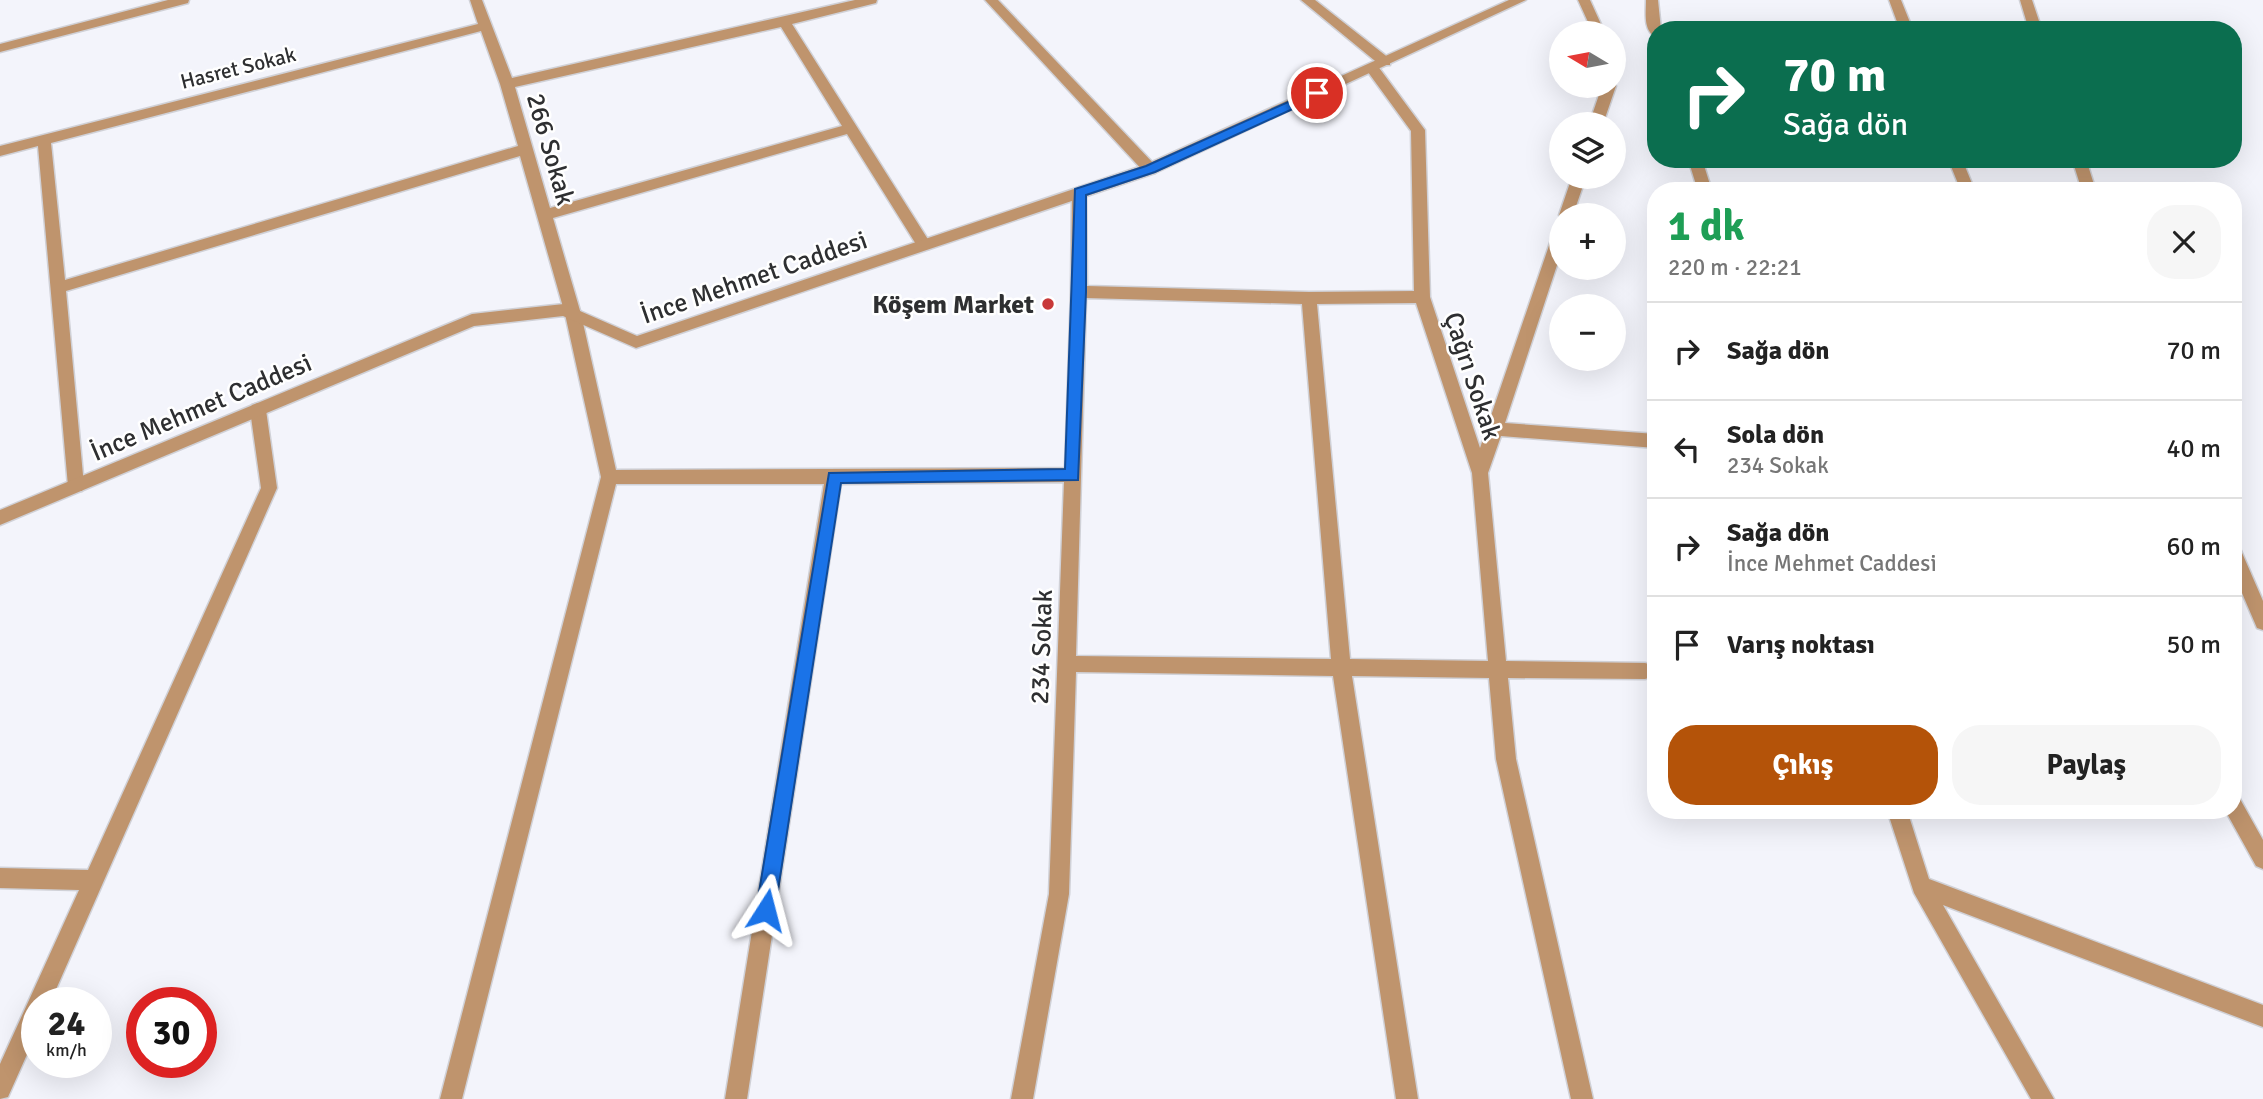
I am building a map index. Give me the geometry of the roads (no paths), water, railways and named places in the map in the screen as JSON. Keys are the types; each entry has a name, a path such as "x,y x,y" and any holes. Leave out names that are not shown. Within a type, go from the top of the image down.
{"street":[{"path":"0,48 183,0"},
{"name":"266 Sokak","path":"477,0 508,84 573,314 609,477"},
{"path":"508,84 871,0"},
{"path":"991,0 1150,169"},
{"path":"1307,0 1378,65 1419,130 1422,297"},
{"name":"İnce Mehmet Caddesi","path":"0,518 472,320 565,310 636,342 1150,169 1520,0"},
{"path":"1584,0 1594,21"},
{"path":"1652,0 1652,21"},
{"path":"1895,0 1903,21"},
{"path":"2026,0 2033,21"},
{"path":"784,22 924,245"},
{"name":"Hasret Sokak","path":"0,151 486,26"},
{"path":"545,215 850,128"},
{"path":"44,139 76,486"},
{"path":"58,288 526,149"},
{"name":"234 Sokak","path":"1022,1099 1059,894 1079,292 1079,192"},
{"name":"Çağrı Sokak","path":"1480,473 1549,267"},
{"name":"Çağrı Sokak","path":"1079,292 1309,298 1422,297 1480,473"},
{"path":"1309,298 1341,667 1407,1099"},
{"path":"46,987 269,488 258,410"},
{"path":"1495,429 1647,440"},
{"path":"1480,473 1506,759 1582,1099"},
{"path":"451,1099 609,477 1073,475"},
{"path":"736,1099 834,477"},
{"path":"2242,572 2263,622"},
{"path":"1067,664 1645,670"},
{"path":"1900,819 1921,886 2043,1099"},
{"path":"2240,819 2263,859"},
{"path":"0,878 94,880"},
{"path":"1921,886 2263,1016"},
{"path":"0,1089 21,1043"}],"place":[{"name":"Köşem Market","path":"1048,304"}]}
